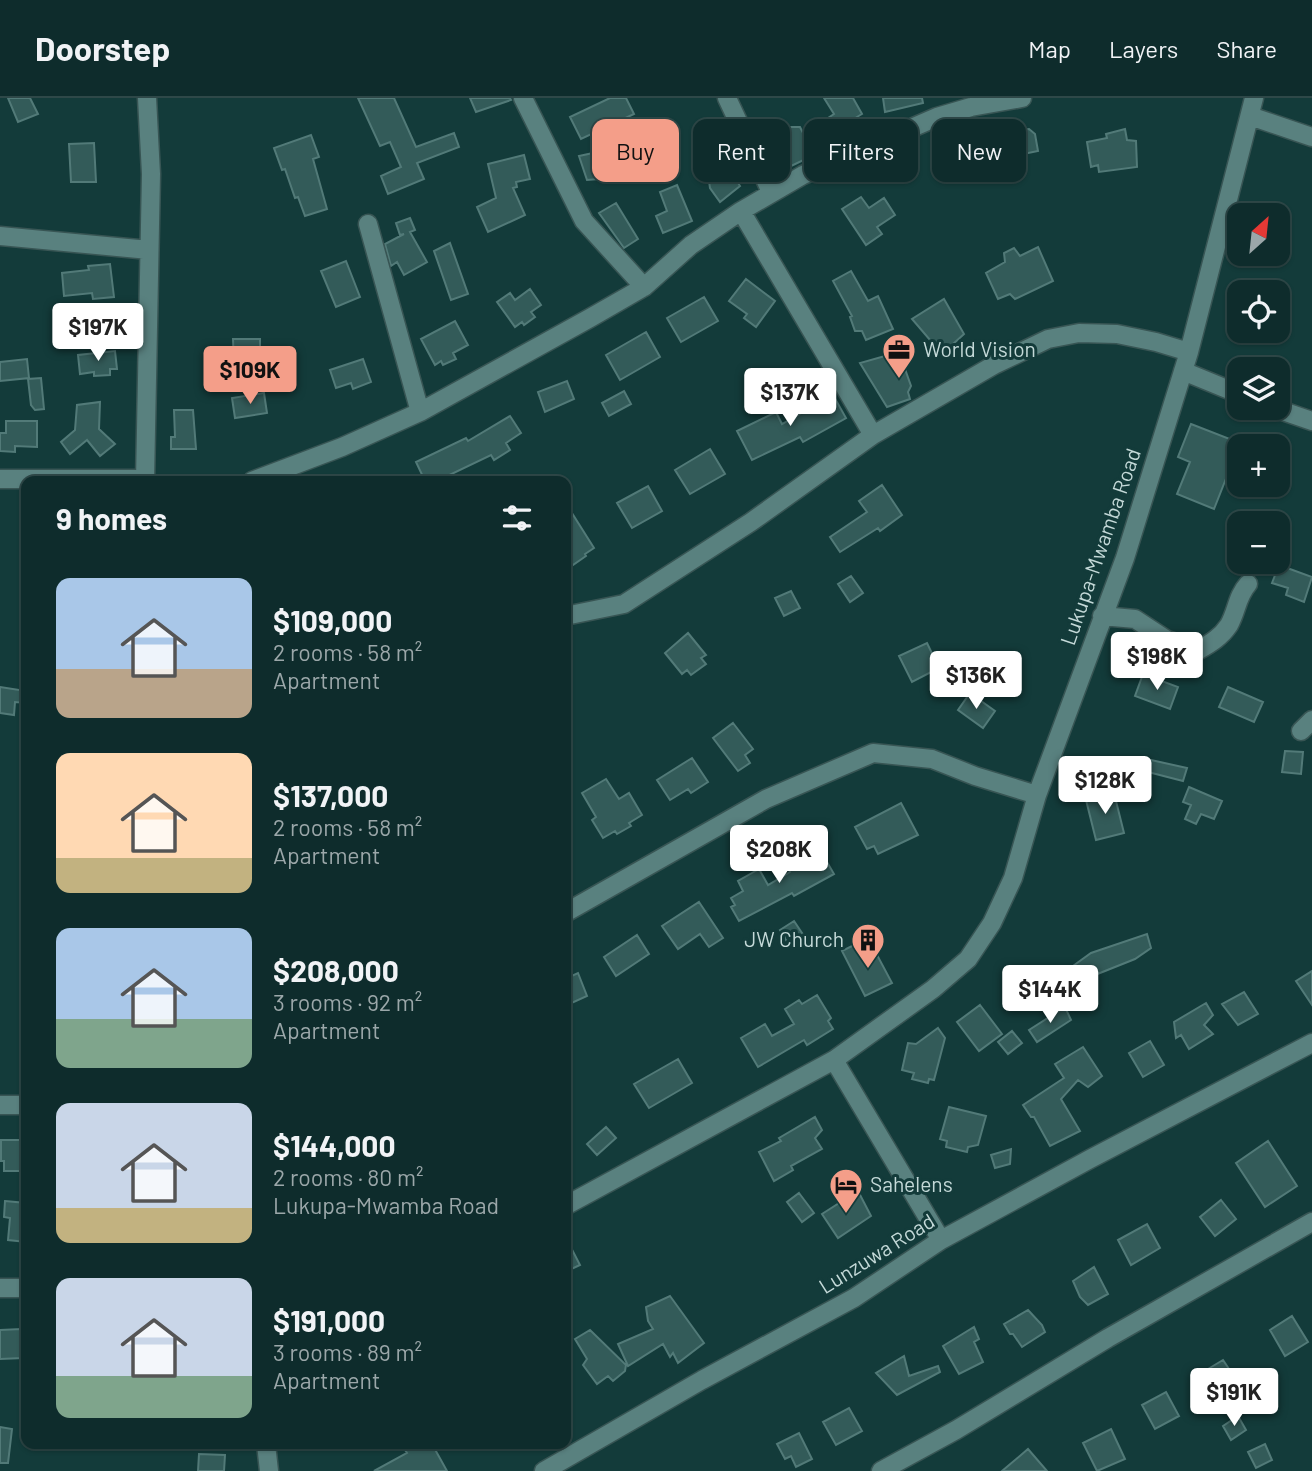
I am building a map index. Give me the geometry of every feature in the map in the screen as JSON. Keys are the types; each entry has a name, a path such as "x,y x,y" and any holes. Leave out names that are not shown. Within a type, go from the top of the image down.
{"street":[{"path":"145,476 151,174 147,98"},
{"path":"523,98 584,221 644,287"},
{"path":"726,98 771,192"},
{"path":"265,476 341,447 420,412 644,287 691,245 771,192 803,175 937,117 971,107 1022,98"},
{"path":"1252,103 1312,137"},
{"name":"Lukupa-Mwamba Road","path":"571,1203 834,1060 933,989 968,959 992,922 1013,878 1037,796 1125,558 1189,352 1252,103"},
{"path":"741,211 873,435"},
{"path":"368,224 420,412"},
{"path":"0,236 149,250"},
{"path":"571,615 624,604 751,522 873,435 994,365 1048,339 1079,333 1117,334 1189,352"},
{"path":"1183,371 1227,389"},
{"path":"1290,413 1312,421"},
{"path":"0,479 21,479"},
{"path":"1102,616 1135,619 1167,640 1199,650 1216,641 1229,624 1241,592 1248,584"},
{"path":"571,910 766,799 873,753 932,759 1037,796"},
{"name":"Lunzuwa Road","path":"544,1471 702,1380 854,1298 941,1240 1312,1043"},
{"path":"834,1060 941,1240"},
{"path":"0,1105 21,1105"},
{"path":"881,1471 1312,1222"},
{"path":"0,1288 21,1288"},
{"path":"267,1449 269,1471"}],"building":[{"path":"8,98 30,98 38,114 18,122"},
{"path":"358,98 394,98 416,147 454,133 459,147 417,163 424,179 388,194 381,176 401,167 390,142 380,146"},
{"path":"470,98 510,98 511,100 476,112"},
{"path":"610,98 626,98 634,114 623,119 592,119 592,134 581,139 570,117"},
{"path":"824,98 853,98 862,114 854,119 829,119 834,114"},
{"path":"883,98 922,98 923,103 885,112"},
{"path":"800,127 804,135 804,160 790,167 790,128"},
{"path":"1026,129 1035,134 1038,151 1026,153"},
{"path":"1125,129 1127,140 1136,141 1137,167 1099,172 1098,165 1091,167 1087,142 1107,138 1106,134"},
{"path":"311,135 319,157 313,159 327,209 305,216 274,148"},
{"path":"94,143 96,182 71,182 69,144"},
{"path":"592,153 592,180 587,180 579,156"},
{"path":"524,155 530,179 516,182 517,187 513,188 525,215 488,232 477,207 496,198 488,164"},
{"path":"709,182 737,182 740,186 720,202 710,188"},
{"path":"677,185 692,221 663,233 656,216 667,211 660,192"},
{"path":"861,197 869,208 884,198 895,215 877,227 882,234 866,245 842,209"},
{"path":"616,203 638,239 624,248 599,213"},
{"path":"410,218 415,230 410,232 427,262 404,275 397,262 391,266 385,244 404,234 400,235 396,223"},
{"path":"450,243 468,294 451,300 434,251"},
{"path":"1038,247 1053,281 1015,299 1010,294 998,299 986,273 1005,262 1004,253 1014,248 1020,256"},
{"path":"346,261 360,297 336,307 321,271"},
{"path":"110,264 114,297 93,299 92,293 64,296 62,273"},
{"path":"851,271 868,301 878,296 893,329 866,340 862,331 855,331 850,317 852,316 833,281"},
{"path":"746,279 775,301 756,327 744,318 747,314 729,301"},
{"path":"530,289 541,305 531,312 535,317 524,325 522,322 515,327 497,302 510,293 515,300"},
{"path":"704,297 718,321 681,342 667,318"},
{"path":"944,299 964,334 942,354 912,319"},
{"path":"455,321 468,345 453,353 456,359 443,365 441,361 435,365 421,339"},
{"path":"646,332 660,357 620,380 606,355"},
{"path":"233,339 260,339 260,363 234,365"},
{"path":"115,351 117,369 110,369 110,375 94,376 94,372 80,374 78,355"},
{"path":"899,352 911,386 908,392 910,399 887,407 860,363"},
{"path":"27,359 29,378 0,381 0,362"},
{"path":"363,359 371,382 353,389 351,383 336,388 330,370"},
{"path":"41,378 44,409 35,410 31,405 28,379"},
{"path":"567,381 574,399 545,412 538,392"},
{"path":"624,391 631,404 609,416 602,403"},
{"path":"264,393 267,413 235,418 232,398"},
{"path":"833,395 846,418 803,442 800,437 752,460 737,431 776,412 782,424"},
{"path":"100,402 99,429 115,444 100,456 87,440 70,454 61,442 75,430 77,405"},
{"path":"174,410 193,410 196,449 171,449 171,437 175,437"},
{"path":"510,416 521,433 506,443 510,450 494,460 491,455 447,476 423,476 416,462 466,438 468,441"},
{"path":"6,421 37,421 37,447 15,446 15,452 0,451 0,433 6,433"},
{"path":"1191,424 1227,438 1227,476 1214,509 1177,494 1190,462 1178,457"},
{"path":"710,449 725,474 690,494 675,470"},
{"path":"882,485 902,515 880,531 878,528 840,552 830,537 867,512 859,501"},
{"path":"648,486 662,511 632,528 617,503"},
{"path":"571,512 594,548 585,554 586,556 571,566"},
{"path":"1290,569 1312,577 1304,602 1286,595 1288,588 1272,583 1276,574 1290,574"},
{"path":"851,576 863,593 850,602 838,584"},
{"path":"791,591 800,608 784,616 775,598"},
{"path":"688,633 706,655 701,658 706,664 691,675 687,670 682,674 665,653"},
{"path":"927,643 939,668 912,682 899,656"},
{"path":"1143,674 1178,687 1170,709 1135,696"},
{"path":"0,687 21,690 21,703 15,702 14,715 0,713"},
{"path":"1228,687 1263,702 1254,722 1219,707"},
{"path":"970,693 995,711 983,728 958,710"},
{"path":"733,723 753,749 745,755 750,763 738,771 713,738"},
{"path":"1285,751 1303,752 1301,774 1282,772"},
{"path":"692,758 708,782 691,793 688,789 670,800 657,780"},
{"path":"1151,760 1187,768 1183,781 1148,772"},
{"path":"606,779 619,799 629,793 642,815 629,823 631,826 603,838 592,820 596,817 582,793"},
{"path":"1189,787 1222,801 1214,819 1201,814 1196,824 1185,819 1191,805 1183,802"},
{"path":"1114,793 1124,833 1096,840 1086,800"},
{"path":"901,803 918,835 878,854 874,846 867,849 855,827"},
{"path":"802,854 807,864 823,855 834,874 739,921 731,907 735,905 731,898 743,891 738,881 759,869 768,885 790,872 785,863"},
{"path":"699,902 723,938 709,947 700,934 678,949 662,926"},
{"path":"794,921 804,936 789,945 780,930"},
{"path":"1147,934 1151,948 1135,959 1072,987 1066,971 1091,953"},
{"path":"637,935 649,954 616,976 604,957"},
{"name":"JW Church","path":"868,938 892,983 865,996 842,951"},
{"path":"1312,971 1312,1005 1296,981"},
{"path":"578,973 587,996 571,1003 571,976"},
{"path":"1244,992 1258,1014 1238,1025 1222,1004"},
{"path":"817,995 831,1018 828,1021 833,1029 807,1045 804,1040 758,1067 741,1038 765,1024 772,1036 794,1024 785,1009 799,1000 802,1004"},
{"path":"1206,1003 1213,1015 1204,1025 1213,1034 1189,1049 1181,1035 1176,1038 1174,1022"},
{"path":"980,1005 1002,1034 979,1051 957,1022"},
{"path":"1065,1007 1071,1020 1037,1042 1029,1030"},
{"path":"938,1028 945,1038 934,1080 929,1079 928,1083 912,1079 914,1073 902,1070 908,1043 916,1044"},
{"path":"1012,1031 1022,1043 1008,1054 998,1042"},
{"path":"1150,1041 1164,1065 1143,1077 1129,1053"},
{"path":"1083,1047 1102,1076 1088,1087 1078,1080 1061,1099 1080,1131 1050,1146 1034,1117 1031,1117 1023,1105 1064,1078 1055,1064"},
{"path":"678,1059 692,1083 649,1108 634,1084"},
{"path":"949,1107 986,1116 978,1145 968,1147 967,1152 946,1147 947,1141 940,1139"},
{"path":"815,1117 822,1130 815,1138 822,1149 791,1166 793,1170 774,1181 759,1152 781,1141 779,1138"},
{"path":"606,1127 616,1138 597,1155 587,1144"},
{"path":"1,1140 21,1140 21,1171 4,1171 4,1161 1,1161"},
{"path":"1268,1141 1297,1186 1265,1207 1236,1163"},
{"path":"1011,1149 1010,1164 995,1168 991,1155"},
{"name":"Sahelens","path":"858,1191 871,1216 838,1238 822,1214"},
{"path":"799,1193 814,1213 802,1222 787,1202"},
{"path":"1221,1200 1236,1219 1215,1236 1200,1217"},
{"path":"5,1201 21,1203 21,1241 8,1240 10,1218 4,1217"},
{"path":"1147,1224 1160,1248 1131,1265 1118,1240"},
{"path":"571,1248 580,1265 571,1269"},
{"path":"1094,1267 1108,1294 1088,1305 1080,1297 1073,1281"},
{"path":"670,1296 704,1343 678,1363 673,1353 670,1357 663,1344 628,1366 618,1344 653,1329 648,1321 646,1307"},
{"path":"1028,1310 1045,1332 1022,1347 1004,1324"},
{"path":"1292,1316 1308,1342 1285,1356 1270,1330"},
{"path":"974,1327 979,1339 974,1342 983,1362 959,1374 943,1346"},
{"path":"21,1329 21,1358 0,1359 0,1330"},
{"path":"590,1330 626,1365 625,1371 613,1381 608,1376 597,1384 583,1365 587,1359 575,1339"},
{"path":"904,1356 909,1376 938,1366 940,1372 897,1395 876,1373"},
{"path":"1223,1360 1237,1381 1216,1394 1203,1372"},
{"path":"1166,1392 1179,1416 1155,1429 1142,1405"},
{"path":"849,1408 862,1431 836,1445 823,1422"},
{"path":"1238,1416 1246,1430 1231,1440 1223,1426"},
{"path":"0,1427 12,1429 8,1463 0,1463"},
{"path":"1111,1429 1125,1459 1097,1471 1083,1443"},
{"path":"799,1433 812,1459 796,1467 791,1456 785,1459 777,1444"},
{"path":"1265,1444 1272,1460 1256,1468 1248,1452"},
{"path":"404,1449 435,1449 447,1471 374,1471 407,1453"},
{"path":"1028,1449 1047,1471 1002,1471 1021,1455"},
{"path":"199,1454 225,1455 224,1471 198,1471"}],"place":[{"name":"World Vision","path":"899,380"},
{"name":"JW Church","path":"868,970"},
{"name":"Sahelens","path":"846,1215"}]}
